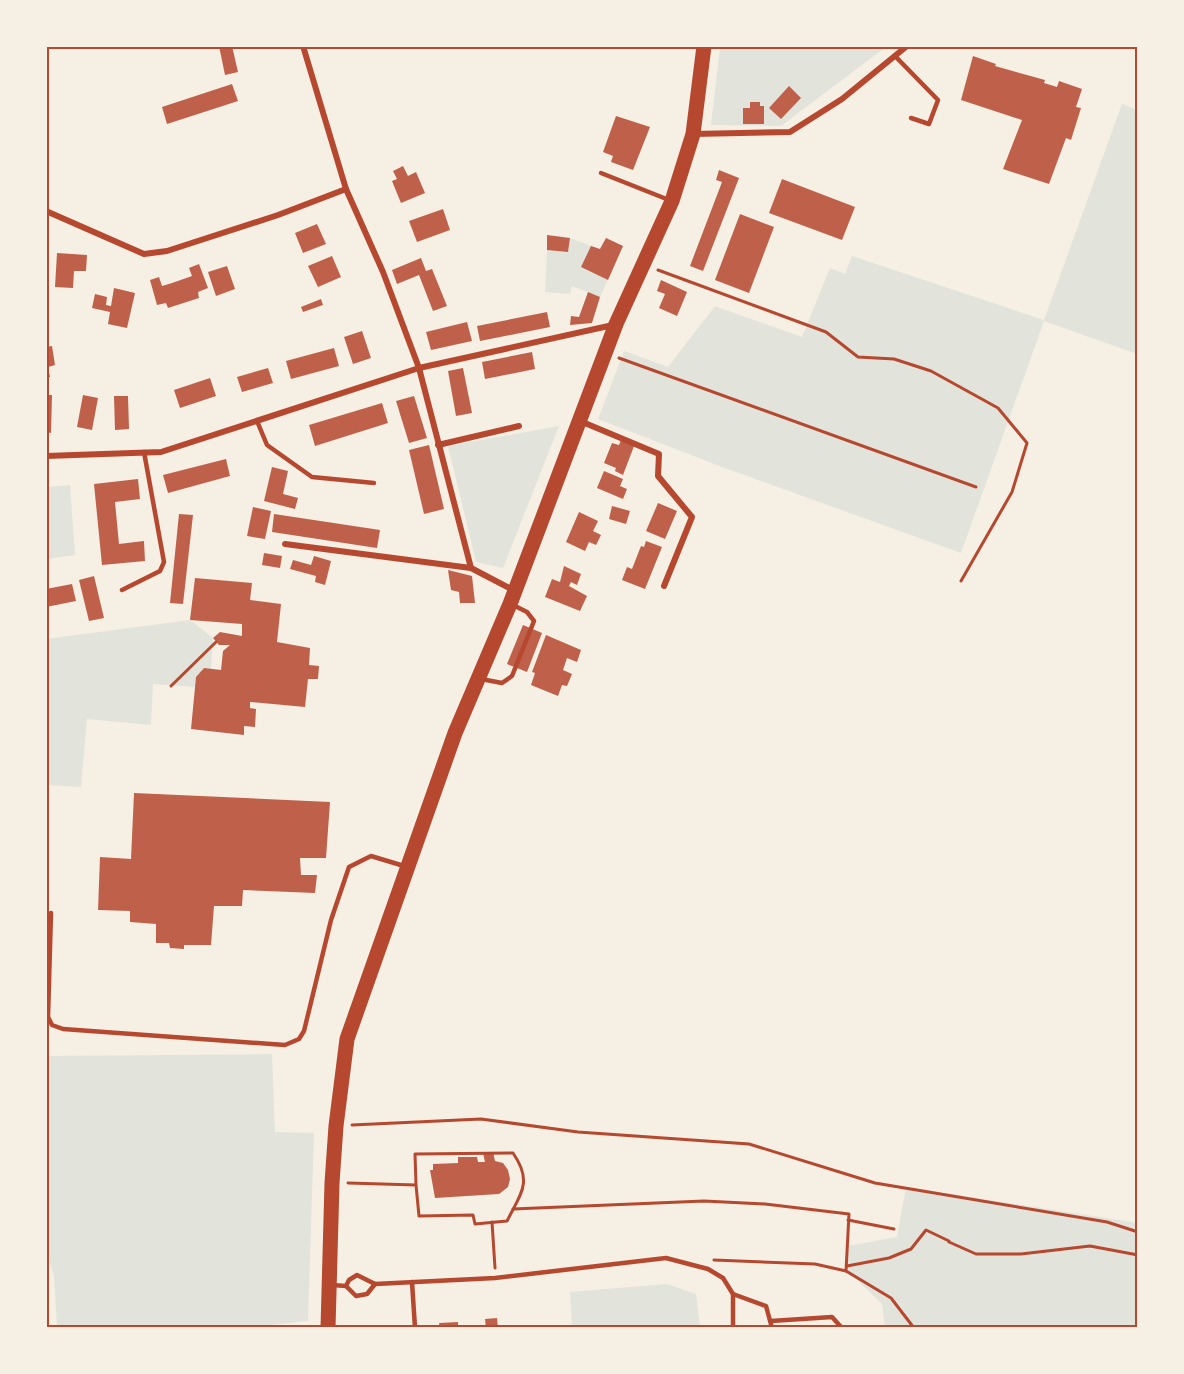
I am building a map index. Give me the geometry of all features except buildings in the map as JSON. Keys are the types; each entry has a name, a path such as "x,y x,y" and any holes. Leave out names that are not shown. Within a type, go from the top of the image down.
{"main road":[{"path":"328,1328 332,1183 336,1126 347,1039 455,733 513,598 616,324 672,201 693,134 704,46"}],"street":[{"path":"303,46 346,189 383,272 419,368 471,568"},
{"path":"693,134 790,132 842,99 907,46"},
{"path":"46,211 144,254 167,251 278,215 346,189"},
{"path":"46,456 161,452 419,368 616,324"},
{"path":"579,420 659,454 658,476 692,517 664,586"},
{"path":"438,444 519,426"},
{"path":"285,544 471,568 513,598"}],"lane":[{"path":"895,56 938,100 929,124 911,118"},
{"path":"601,172 672,201"},
{"path":"257,421 267,445 312,477 374,483"},
{"path":"122,590 160,571 164,562 144,452"},
{"path":"480,679 502,683 512,676 534,621 513,598"},
{"path":"51,913 48,1017 52,1025 63,1029 285,1045 298,1039 304,1031 331,921 349,867 371,856 406,867"},
{"path":"346,1287 349,1280 357,1275 375,1284 495,1278 666,1257 708,1269 723,1278 734,1293 766,1306 772,1328"},
{"path":"412,1282 415,1328"},
{"path":"329,1285 346,1287 356,1296 367,1294 375,1284"},
{"path":"734,1293 734,1328"},
{"path":"771,1321 832,1317 842,1328"}],"path":[{"path":"643,265 826,332 858,357 894,359 931,371 998,408 1027,442 1012,492 961,581"},
{"path":"605,353 976,487"},
{"path":"171,686 216,642"},
{"path":"336,1126 481,1119 578,1132 749,1144 875,1183 1107,1222 1137,1232"},
{"path":"513,1153 525,1177 525,1187 513,1209 507,1221 475,1224 473,1215 419,1216 416,1154 513,1153"},
{"path":"332,1183 416,1185"},
{"path":"513,1209 704,1201 765,1204 849,1214 846,1271"},
{"path":"848,1220 894,1229"},
{"path":"492,1222 495,1278"},
{"path":"846,1266 889,1258 911,1249 926,1230 976,1254 1021,1254 1090,1246 1137,1255"},
{"path":"712,1260 815,1264 846,1271 891,1298 914,1328"}],"shaded area":[{"path":"720,47 886,47 781,126 711,125"},
{"path":"1122,104 1137,110 1137,354 1044,321 961,553 722,467 598,419 624,351 668,367 715,306 802,337 830,268 845,274 852,256 1044,320"},
{"path":"570,238 600,249 606,238 623,246 600,297 572,286 570,294 545,292 547,250 568,252"},
{"path":"559,426 503,568 476,562 448,446"},
{"path":"70,485 75,555 47,559 47,487"},
{"path":"190,620 213,638 211,669 204,668 196,677 195,687 153,684 151,725 87,719 81,787 47,785 46,639"},
{"path":"272,1054 275,1132 314,1133 308,1321 243,1328 57,1327 54,1276 46,1254 47,1056"},
{"path":"906,1187 1138,1223 1137,1327 885,1327 882,1304 848,1271 848,1246 897,1237"},
{"path":"667,1284 696,1294 700,1327 572,1327 570,1292"}]}
